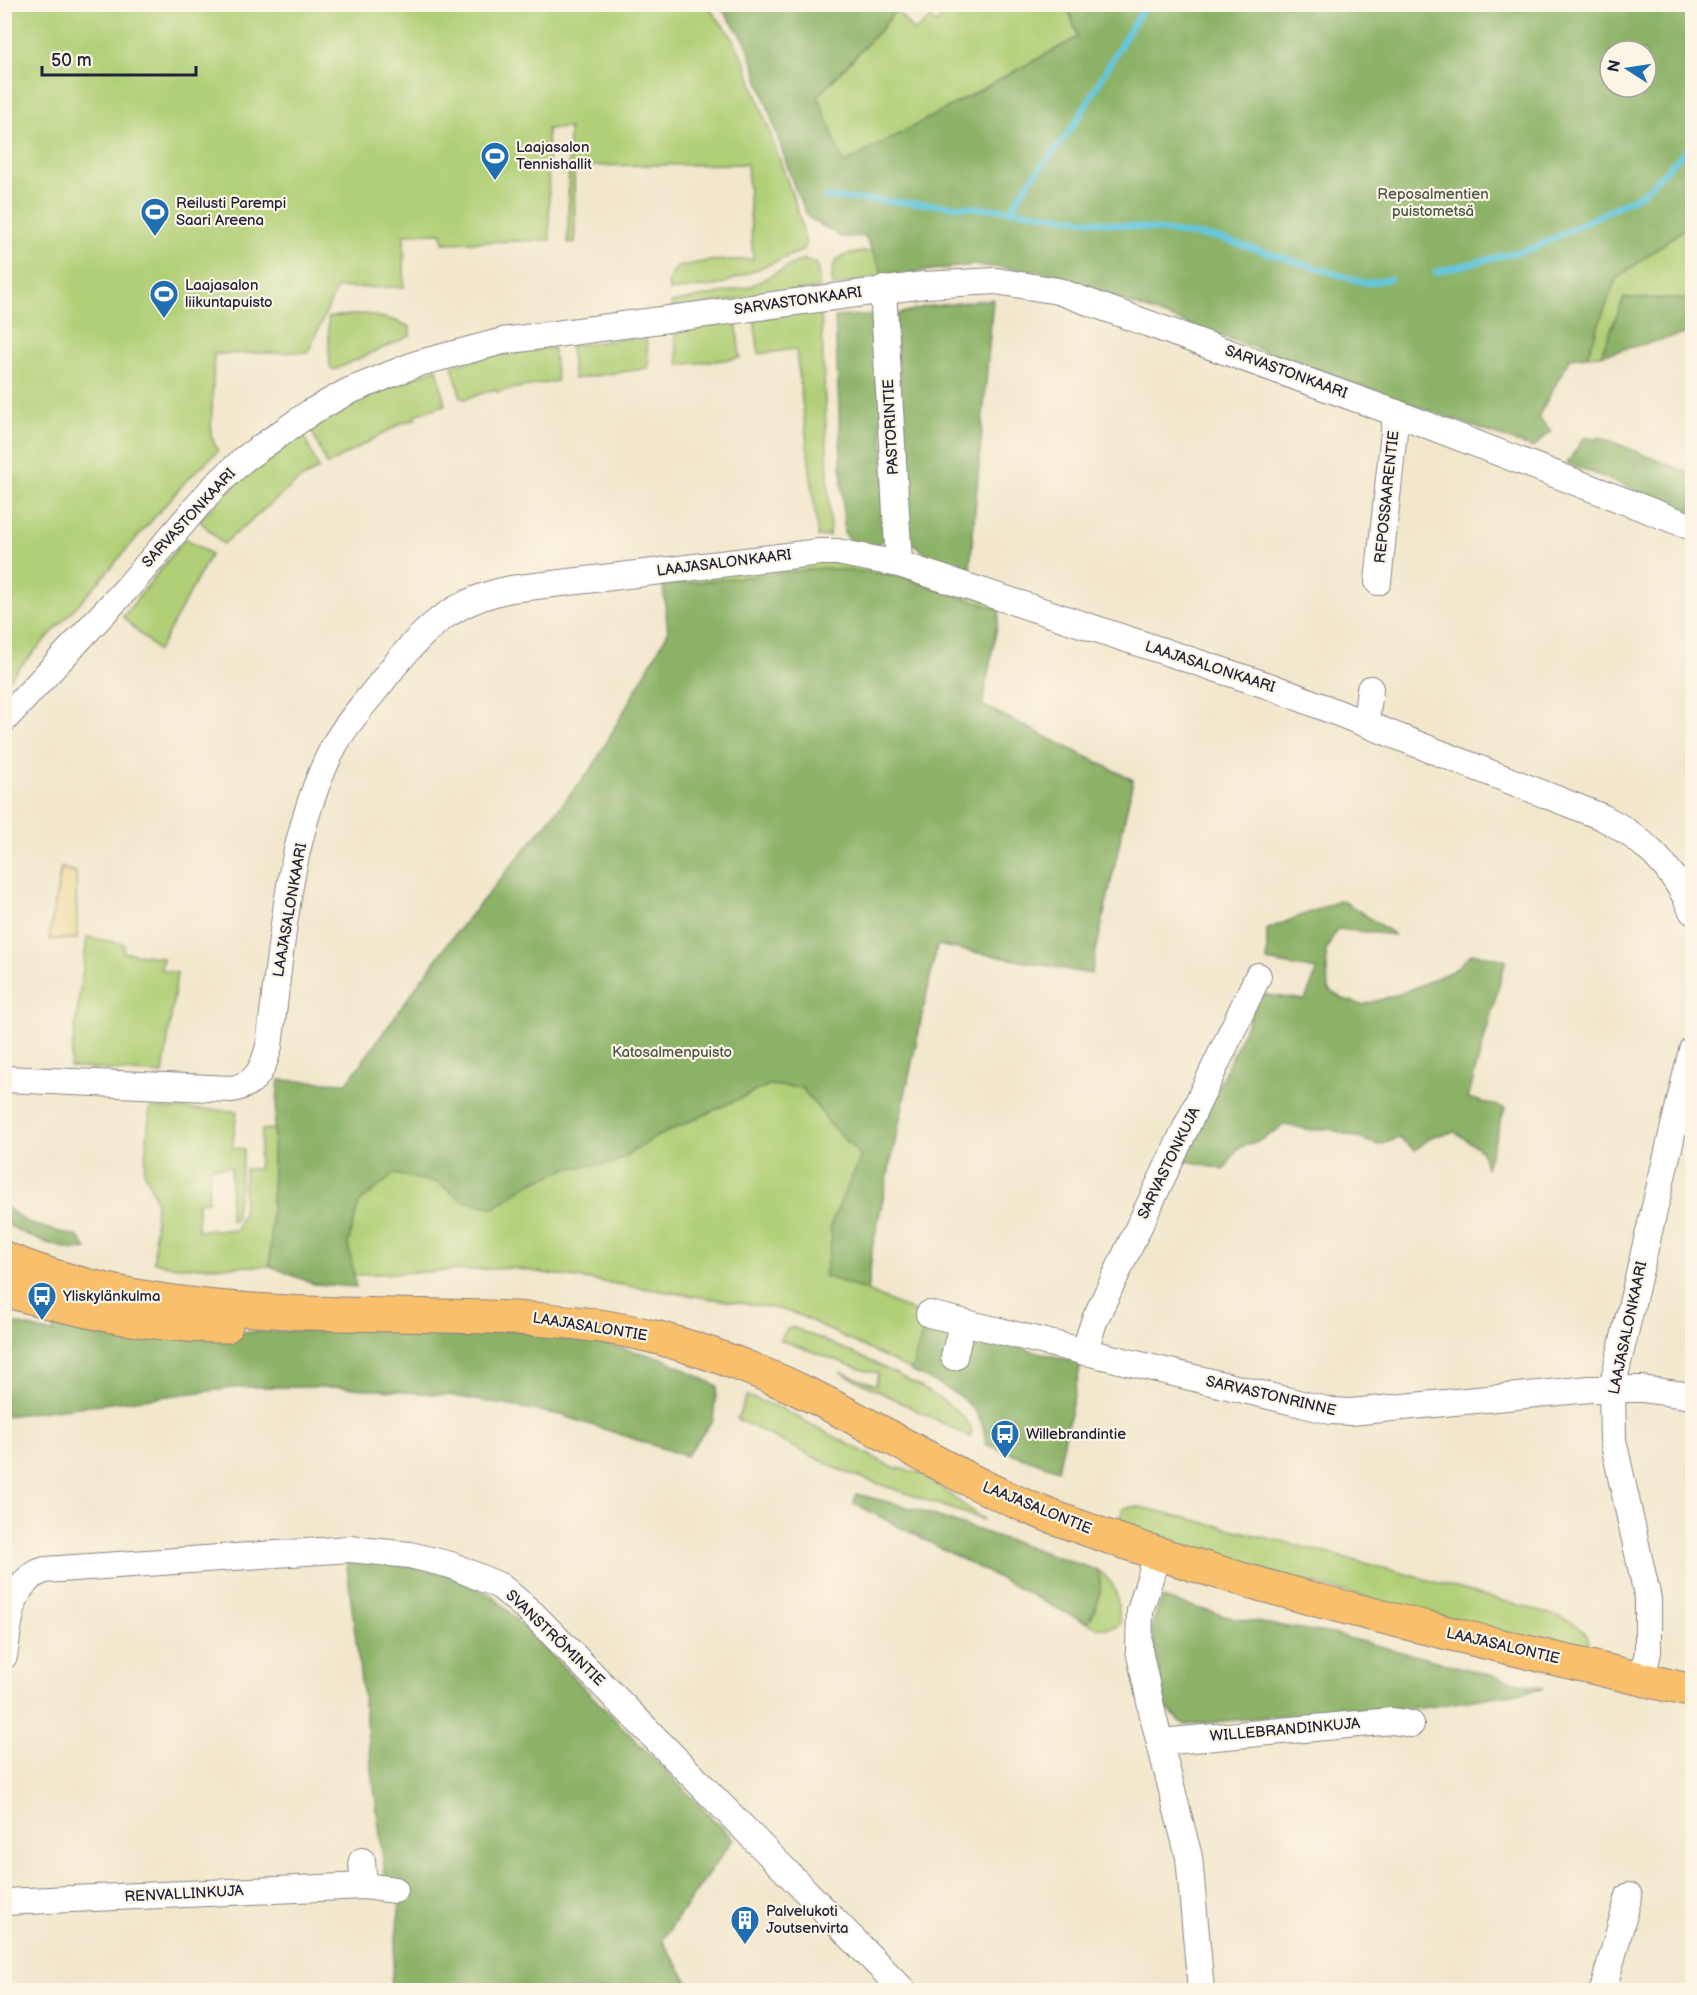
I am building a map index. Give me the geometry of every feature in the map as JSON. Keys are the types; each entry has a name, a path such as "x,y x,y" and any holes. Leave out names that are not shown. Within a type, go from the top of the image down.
{"main road":[{"name":"LAAJASALONTIE","path":"4,1258 76,1284 112,1292 247,1308 396,1315"},
{"name":"LAAJASALONTIE","path":"4,1290 79,1310 174,1324 233,1326 396,1315 487,1314 547,1318 657,1338 719,1356 815,1398 1001,1495 1059,1520 1156,1555 1284,1593 1692,1691"}],"street":[{"name":"SARVASTONKAARI","path":"4,720 128,587 212,489 243,460 311,412 346,393 416,364 503,341 883,290 996,281 1058,291 1396,413 1692,527"},
{"name":"PASTORINTIE","path":"883,290 899,564"},
{"name":"REPOSSAARENTIE","path":"1378,582 1396,413"},
{"name":"LAAJASALONKAARI","path":"4,1079 232,1089 255,1081 264,1064 269,1046 294,865 323,770 346,728 404,654 444,616 472,598 540,585 820,552 837,552 899,564 1272,687 1366,722 1623,828 1656,855 1677,882 1692,911"},
{"path":"1366,722 1370,689"},
{"name":"SARVASTONKUJA","path":"1084,1352 1095,1319 1258,976"},
{"name":"LAAJASALONKAARI","path":"1642,1679 1649,1638 1648,1599 1613,1440 1612,1388 1692,1050"},
{"name":"SARVASTONRINNE","path":"929,1314 962,1324 1341,1412 1612,1388 1692,1396"},
{"path":"954,1357 962,1324"},
{"name":"SVANSTRÖMINTIE","path":"4,1656 15,1599 20,1588 32,1573 45,1570 350,1549 410,1555 451,1565 500,1586 534,1615 903,1990"},
{"path":"1156,1555 1140,1611 1138,1633 1160,1742 1189,1857 1201,1990"},
{"name":"WILLEBRANDINKUJA","path":"1160,1742 1392,1721 1411,1724"},
{"path":"362,1861 364,1886"},
{"name":"RENVALLINKUJA","path":"4,1902 364,1886 395,1890"},
{"path":"1603,1990 1629,1896"}],"green space":[{"name":"Laajasalon liikuntapuisto","path":"4,5 707,5 731,36 744,60 799,214 806,246 801,251 720,285 669,291 668,280 677,267 707,261 753,259 747,164 574,166 575,243 568,243 569,128 547,129 550,240 443,243 442,233 404,234 404,287 337,288 308,352 214,354 211,436 218,451 186,481 88,594 5,683"},
{"name":"Reposalmentien puistometsä","path":"719,5 894,5 896,9 882,28 818,96 844,164 1078,37 1067,5 1692,5 1692,223 1616,279 1587,356 1570,358 1538,417 1551,431 1533,448 1043,272 973,265 884,276 865,236 841,237 808,217 794,186 746,42"},
{"path":"959,5 1067,5 1078,37 843,165 818,96 882,28 896,9 914,32 931,18 935,23"},
{"path":"1692,223 1692,299 1624,298 1601,355 1587,356 1616,278"},
{"path":"872,251 884,276 833,286 833,267 840,258 853,253"},
{"path":"803,259 817,264 820,288 672,309 671,303 749,287"},
{"path":"1624,298 1692,299 1692,332 1601,355"},
{"path":"993,299 970,569 930,556 909,541 895,315 924,307"},
{"path":"821,310 830,523 829,536 818,537 796,349 759,354 754,319"},
{"path":"367,314 410,327 410,336 334,370 330,368 328,317"},
{"path":"876,314 888,537 876,546 852,544 844,532 835,317"},
{"path":"736,322 740,358 679,365 674,330"},
{"path":"646,336 649,368 574,379 570,346"},
{"path":"553,347 557,381 496,392 495,389 466,399 461,398 452,365 490,356"},
{"path":"437,368 445,405 415,415 416,419 402,423 327,465 310,427 365,397"},
{"path":"302,432 319,469 299,480 223,544 199,520 247,473"},
{"path":"1584,438 1603,438 1692,474 1692,512 1567,463"},
{"path":"185,538 211,554 158,651 123,617"},
{"name":"Katosalmenpuisto","path":"827,560 880,567 1001,604 982,705 1133,780 1091,974 937,945 872,1249 868,1291 917,1313 931,1333 915,1372 799,1315 779,1309 512,1268 309,1277 348,1085 597,774 677,631 665,579"},
{"name":"Katosalmenpuisto","path":"823,568 896,575 1000,610 982,705 1133,780 1091,974 937,945 872,1249 868,1291 824,1276 832,1238 830,1226 861,1156 833,1127 802,1088 769,1085 654,1138 614,1163 568,1168 529,1184 494,1208 464,1201 438,1183 394,1174 359,1203 348,1243 356,1287 314,1284 270,1266 274,1129 279,1080 347,1083 450,940 592,768 668,632 663,586"},
{"path":"1342,900 1395,935 1337,929 1326,951 1328,989 1343,999 1363,1005 1405,992 1454,970 1472,953 1506,960 1468,1098 1505,1108 1486,1168 1482,1151 1455,1132 1433,1136 1415,1150 1399,1138 1379,1145 1330,1129 1311,1130 1284,1125 1263,1139 1238,1148 1224,1170 1184,1160 1261,994 1305,1000 1317,970 1267,961 1267,929"},
{"path":"87,937 124,944 123,952 163,958 161,970 177,973 163,1074 70,1067"},
{"path":"150,1108 237,1111 232,1148 244,1149 235,1220 230,1220 231,1167 210,1167 208,1201 198,1201 198,1230 236,1230 243,1212 245,1169 258,1169 262,1130 274,1129 270,1266 177,1267 154,1262 156,1200 144,1171"},
{"path":"5,1206 28,1223 78,1237 87,1249 77,1250 56,1246 13,1228 5,1223"},
{"path":"4,1321 53,1333 56,1323 107,1325 143,1334 464,1327 559,1333 662,1358 717,1386 713,1420 686,1456 561,1415 448,1395 340,1387 241,1387 5,1416"},
{"path":"931,1325 1081,1363 1058,1470 985,1444 984,1429 979,1417 971,1407 949,1390 911,1371 924,1328"},
{"path":"792,1327 862,1357 920,1386 962,1416 972,1430 970,1437 840,1372 876,1385 878,1373 863,1370 780,1340 786,1330"},
{"path":"747,1396 780,1408 892,1467 921,1473 984,1520 844,1472 737,1419"},
{"path":"857,1494 918,1510 1097,1570 1100,1590 1097,1604 1088,1623 853,1503"},
{"path":"1140,1507 1316,1550 1550,1614 1571,1622 1585,1632 1589,1641 1587,1653 1298,1580 1117,1525 1123,1509"},
{"path":"346,1559 408,1566 448,1575 493,1596 733,1839 662,1940 693,1990 390,1990 400,1903 385,1876"},
{"path":"1097,1570 1110,1581 1116,1593 1120,1624 1112,1628 1100,1628 1088,1623 1097,1604 1100,1590"},
{"path":"1162,1598 1236,1619 1333,1634 1544,1689 1422,1708 1336,1710 1185,1725 1166,1708 1151,1627"}],"sand":[{"path":"61,868 76,872 77,939 49,939"}],"waterway":[{"path":"1011,210 1026,186 1077,120 1128,32 1147,4"},
{"path":"1436,272 1534,248 1642,194 1692,144"},
{"path":"825,197 1011,210 1218,238 1366,283 1390,279"}],"place":[{"name":"Laajasalon Tennishallit","path":"495,182"},
{"name":"Reilusti Parempi Saari Areena","path":"155,238"},
{"name":"Laajasalon liikuntapuisto","path":"164,320"},
{"name":"Yliskylänkulma","path":"42,1322"},
{"name":"Willebrandintie","path":"1005,1460"},
{"name":"Palvelukoti Joutsenvirta","path":"745,1946"}]}
